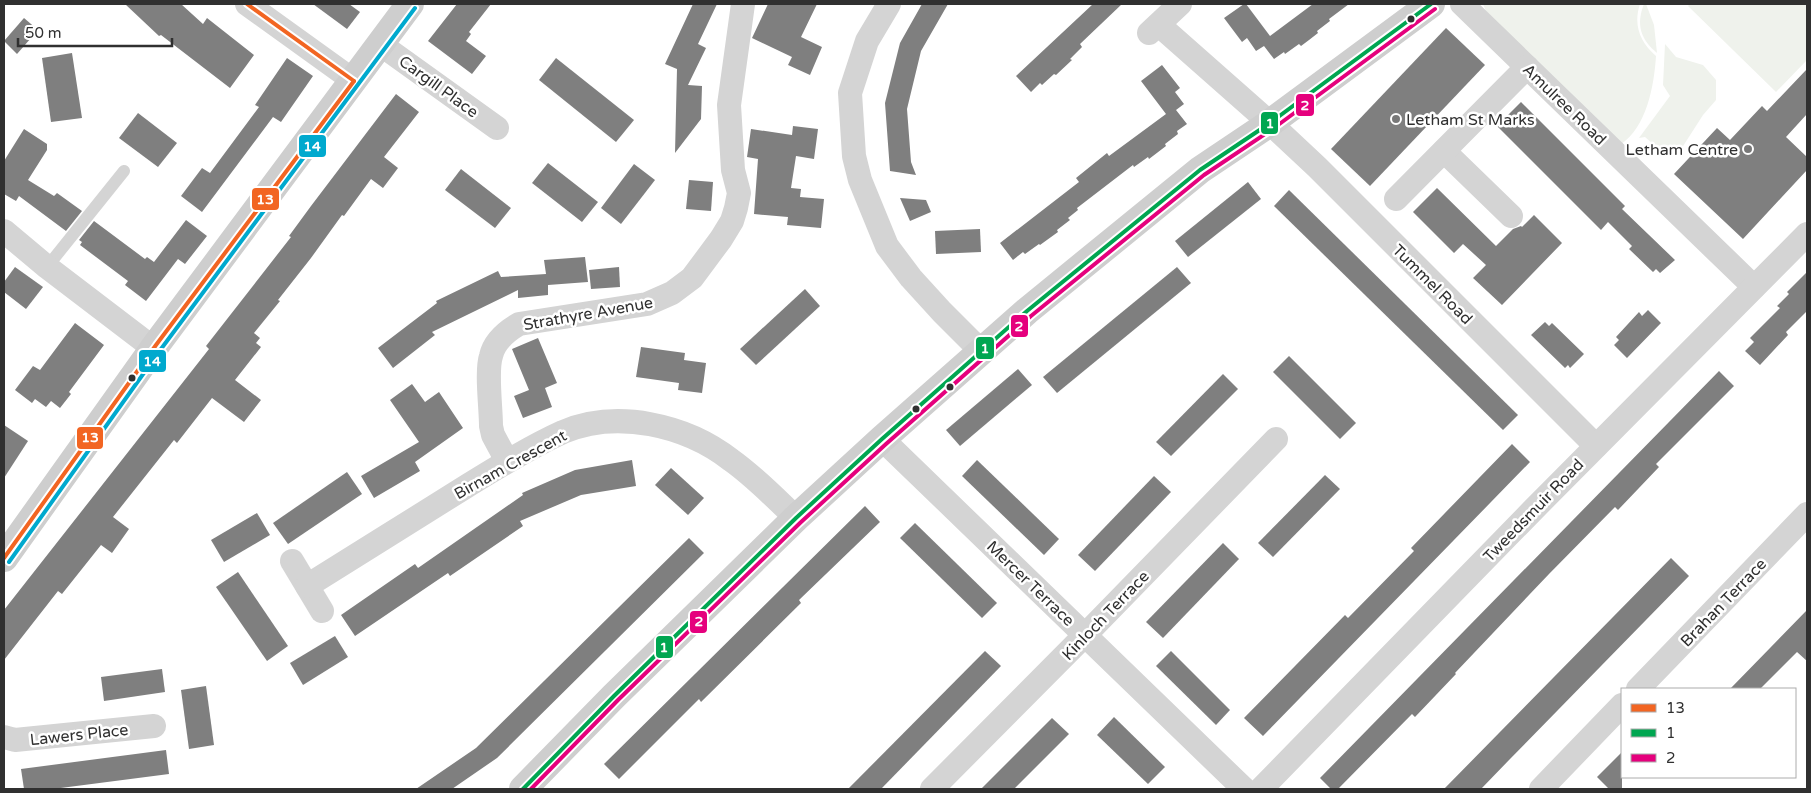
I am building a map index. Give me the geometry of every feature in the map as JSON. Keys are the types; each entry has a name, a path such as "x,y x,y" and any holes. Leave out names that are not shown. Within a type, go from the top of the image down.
{"street":[{"path":"247,4 354,81"},
{"path":"4,558 156,345 410,4"},
{"name":"Strathyre Avenue","path":"507,461 493,435 491,426 490,356 501,338 510,329 519,324 647,304 660,299 683,286 692,278 722,239 732,221 739,193 733,170 729,104 743,4"},
{"path":"888,4 866,41 850,93 854,156 860,180 887,246 911,278 936,306 982,350"},
{"name":"Tummel Road","path":"1180,4 1154,29 1270,123 1317,167 1596,446"},
{"path":"523,789 614,696 796,518 1027,310 1194,175 1270,123 1431,4"},
{"name":"Amulree Road","path":"1462,4 1754,287"},
{"name":"Cargill Place","path":"380,44 497,128"},
{"path":"1396,199 1527,67"},
{"path":"1444,150 1511,216"},
{"path":"4,231 47,267 144,341 156,345"},
{"name":"Tweedsmuir Road","path":"1262,789 1596,446 1807,234"},
{"name":"Birnam Crescent","path":"307,586 507,461 564,432 586,425 622,422 653,425 700,441 731,459 796,518"},
{"name":"Mercer Terrace","path":"882,439 1237,782"},
{"name":"Kinloch Terrace","path":"932,789 1276,439"},
{"name":"Brahan Terrace","path":"1639,688 1807,514"},
{"path":"292,561 322,611"},
{"path":"1541,789 1621,706"},
{"name":"Lawers Place","path":"4,737 15,740 154,726"}],"lane":[{"path":"47,267 124,171"}],"shaded area":[{"path":"1483,4 1640,4 1637,19 1639,33 1650,51 1656,56 1651,93 1637,128 1620,145 1486,11"},
{"path":"1644,4 1646,4 1654,25 1657,53 1643,37 1641,31 1640,18"},
{"path":"1690,4 1807,4 1807,60 1776,92 1688,6"},
{"path":"1665,44 1676,57 1703,65 1716,80 1716,100 1703,115 1676,157 1660,150 1645,137 1639,138 1670,96 1663,85"}],"building":[{"path":"125,4 181,4 203,24 207,18 254,55 230,88 161,35 159,36"},
{"path":"313,4 349,4 360,12 347,29"},
{"path":"457,4 491,4 469,32 471,34 466,41 486,56 472,74 428,41"},
{"path":"693,4 717,4 698,44 706,48 688,85 702,86 701,119 675,153 677,69 665,64"},
{"path":"768,4 817,4 801,37 822,47 810,75 788,65 792,57 752,38"},
{"path":"922,4 948,4 921,51 907,109 911,162 916,175 890,171 885,103 900,43"},
{"path":"1093,4 1122,4 1080,44 1082,47 1070,59 1072,60 1056,75 1054,74 1042,85 1040,83 1031,92 1016,76"},
{"path":"1246,4 1270,36 1313,4 1349,4 1329,19 1330,21 1317,31 1318,33 1301,46 1299,44 1274,59 1264,46 1256,51 1247,38 1242,42 1224,18"},
{"path":"24,18 38,30 17,54 4,41"},
{"name":"Letham St Marks","path":"1446,28 1485,65 1370,186 1331,149"},
{"path":"72,53 82,118 51,122 42,58"},
{"path":"287,58 313,76 281,122 273,117 202,212 181,196 202,168 210,173 259,107 255,105"},
{"path":"556,58 634,120 616,142 539,80"},
{"path":"1162,65 1180,88 1175,92 1184,104 1176,110 1187,124 1177,131 1178,134 1165,144 1166,146 1149,159 1148,157 1134,167 1133,165 1077,208 1078,210 1068,218 1070,220 1057,230 1058,232 1040,245 1025,254 1023,252 1013,260 1000,243 1079,182 1076,178 1107,153 1109,156 1166,114 1141,81"},
{"name":"Letham Centre","path":"1807,69 1807,114 1786,137 1807,157 1807,170 1743,239 1674,174 1717,128 1730,140 1762,106 1767,111"},
{"path":"396,94 419,112 384,157 398,168 383,188 371,179 254,333 260,338 256,343 261,347 235,380 261,400 244,422 212,398 177,443 174,440 113,517 129,529 112,553 101,545 62,594 58,591 4,660 4,610 209,349 206,346 291,237 289,236"},
{"path":"1521,102 1625,206 1622,209 1675,260 1660,273 1656,269 1653,272 1629,249 1632,246 1608,222 1601,230 1497,126"},
{"path":"138,113 177,143 158,167 119,138"},
{"path":"793,126 818,129 814,159 796,156 791,188 801,189 800,197 824,199 821,228 787,225 788,217 754,214 758,159 747,157 751,129 792,135"},
{"path":"24,129 47,144 47,150 28,180 54,196 57,193 82,211 66,231 19,196 16,201 4,194 4,161"},
{"path":"548,163 598,202 582,222 532,183"},
{"path":"634,164 655,180 621,224 601,208"},
{"path":"461,169 511,208 495,228 445,190"},
{"path":"689,180 713,182 711,211 686,209"},
{"path":"1248,182 1261,199 1188,257 1175,241"},
{"path":"1437,188 1496,246 1513,229 1522,227 1534,215 1562,243 1502,305 1473,278 1486,265 1463,244 1454,253 1413,212"},
{"path":"1289,190 1518,415 1503,430 1274,206"},
{"path":"900,198 926,200 931,212 910,221"},
{"path":"186,220 207,236 185,264 178,259 146,301 125,285 128,281 80,245 82,242 79,240 94,221 145,259 147,257 154,262"},
{"path":"980,229 981,252 936,254 935,231"},
{"path":"585,257 588,282 548,285 548,295 518,298 518,290 432,332 435,335 393,368 378,348 437,303 436,301 498,271 501,277 546,274 544,260"},
{"path":"15,267 43,287 26,309 4,292 4,282"},
{"path":"619,267 620,287 591,289 589,270"},
{"path":"1177,267 1191,283 1057,393 1043,377"},
{"path":"1807,272 1807,313 1786,332 1788,335 1760,365 1745,351 1754,342 1750,338 1780,308 1777,306 1789,294 1787,292"},
{"path":"805,289 820,306 756,365 740,349"},
{"path":"1648,310 1661,323 1627,358 1614,345 1619,340 1616,337 1639,312 1642,316"},
{"path":"1545,322 1549,326 1552,323 1584,354 1570,368 1568,365 1565,368 1531,335"},
{"path":"75,323 104,345 69,392 71,394 60,408 51,401 46,407 35,399 32,403 15,390 33,366 40,370"},
{"path":"538,338 557,383 545,388 552,407 523,418 514,396 529,390 512,349"},
{"path":"641,347 685,353 684,360 706,363 702,393 678,390 679,383 636,377"},
{"path":"1289,356 1356,423 1340,439 1273,372"},
{"path":"1018,369 1032,385 960,446 946,430"},
{"path":"1719,371 1734,386 1656,464 1659,467 1618,510 1615,507 1549,574 1415,717 1412,714 1338,789 1331,789 1320,778"},
{"path":"1223,374 1238,389 1171,456 1156,442"},
{"path":"412,384 425,402 439,392 463,428 415,462 420,471 374,498 361,476 419,442 390,400"},
{"path":"4,425 28,441 4,478"},
{"path":"1512,444 1530,462 1263,736 1244,718 1345,615 1348,618 1414,551 1411,548"},
{"path":"632,460 636,486 581,495 520,521 523,526 450,576 448,573 355,636 341,615 415,564 418,568 523,495 522,493 575,470"},
{"path":"977,460 1059,539 1044,555 962,476"},
{"path":"671,468 704,498 688,515 655,485"},
{"path":"347,472 362,494 288,544 273,523"},
{"path":"1325,475 1340,489 1273,557 1258,543"},
{"path":"1154,476 1171,492 1095,571 1078,555"},
{"path":"865,506 880,522 799,600 801,603 701,702 699,699 619,779 604,764"},
{"path":"257,513 270,535 224,562 211,540"},
{"path":"915,523 997,603 982,618 900,538"},
{"path":"689,538 704,553 497,758 452,789 416,789 476,748"},
{"path":"1223,543 1239,559 1163,638 1146,622"},
{"path":"1671,558 1689,576 1481,789 1444,789"},
{"path":"238,572 288,646 267,661 216,587"},
{"path":"1807,610 1807,661 1797,652 1761,688 1731,688"},
{"path":"335,636 348,657 303,685 290,663"},
{"path":"985,651 1001,666 881,789 848,789"},
{"path":"1171,651 1230,710 1216,725 1156,666"},
{"path":"162,669 165,692 104,701 101,677"},
{"path":"206,686 214,745 189,749 181,690"},
{"path":"1114,717 1165,767 1148,784 1097,735"},
{"path":"1052,718 1069,734 1014,789 981,789"},
{"path":"166,750 169,774 53,789 24,789 21,769"},
{"path":"1621,753 1622,789 1609,789 1597,777"}],"transit line":[{"name":"13","path":"247,4 354,81"},
{"name":"1","path":"523,789 614,696 796,518 1027,311 1200,170 1270,123 1431,4"},
{"name":"14","path":"9,562 161,349 415,8"},
{"name":"2","path":"531,789 618,700 800,523 1031,316 1204,175 1274,128 1435,9"},
{"name":"13","path":"4,558 156,345 354,81"}],"place":[{"name":"Letham St Marks","path":"1396,119"},
{"name":"Letham Centre","path":"1748,149"}]}
